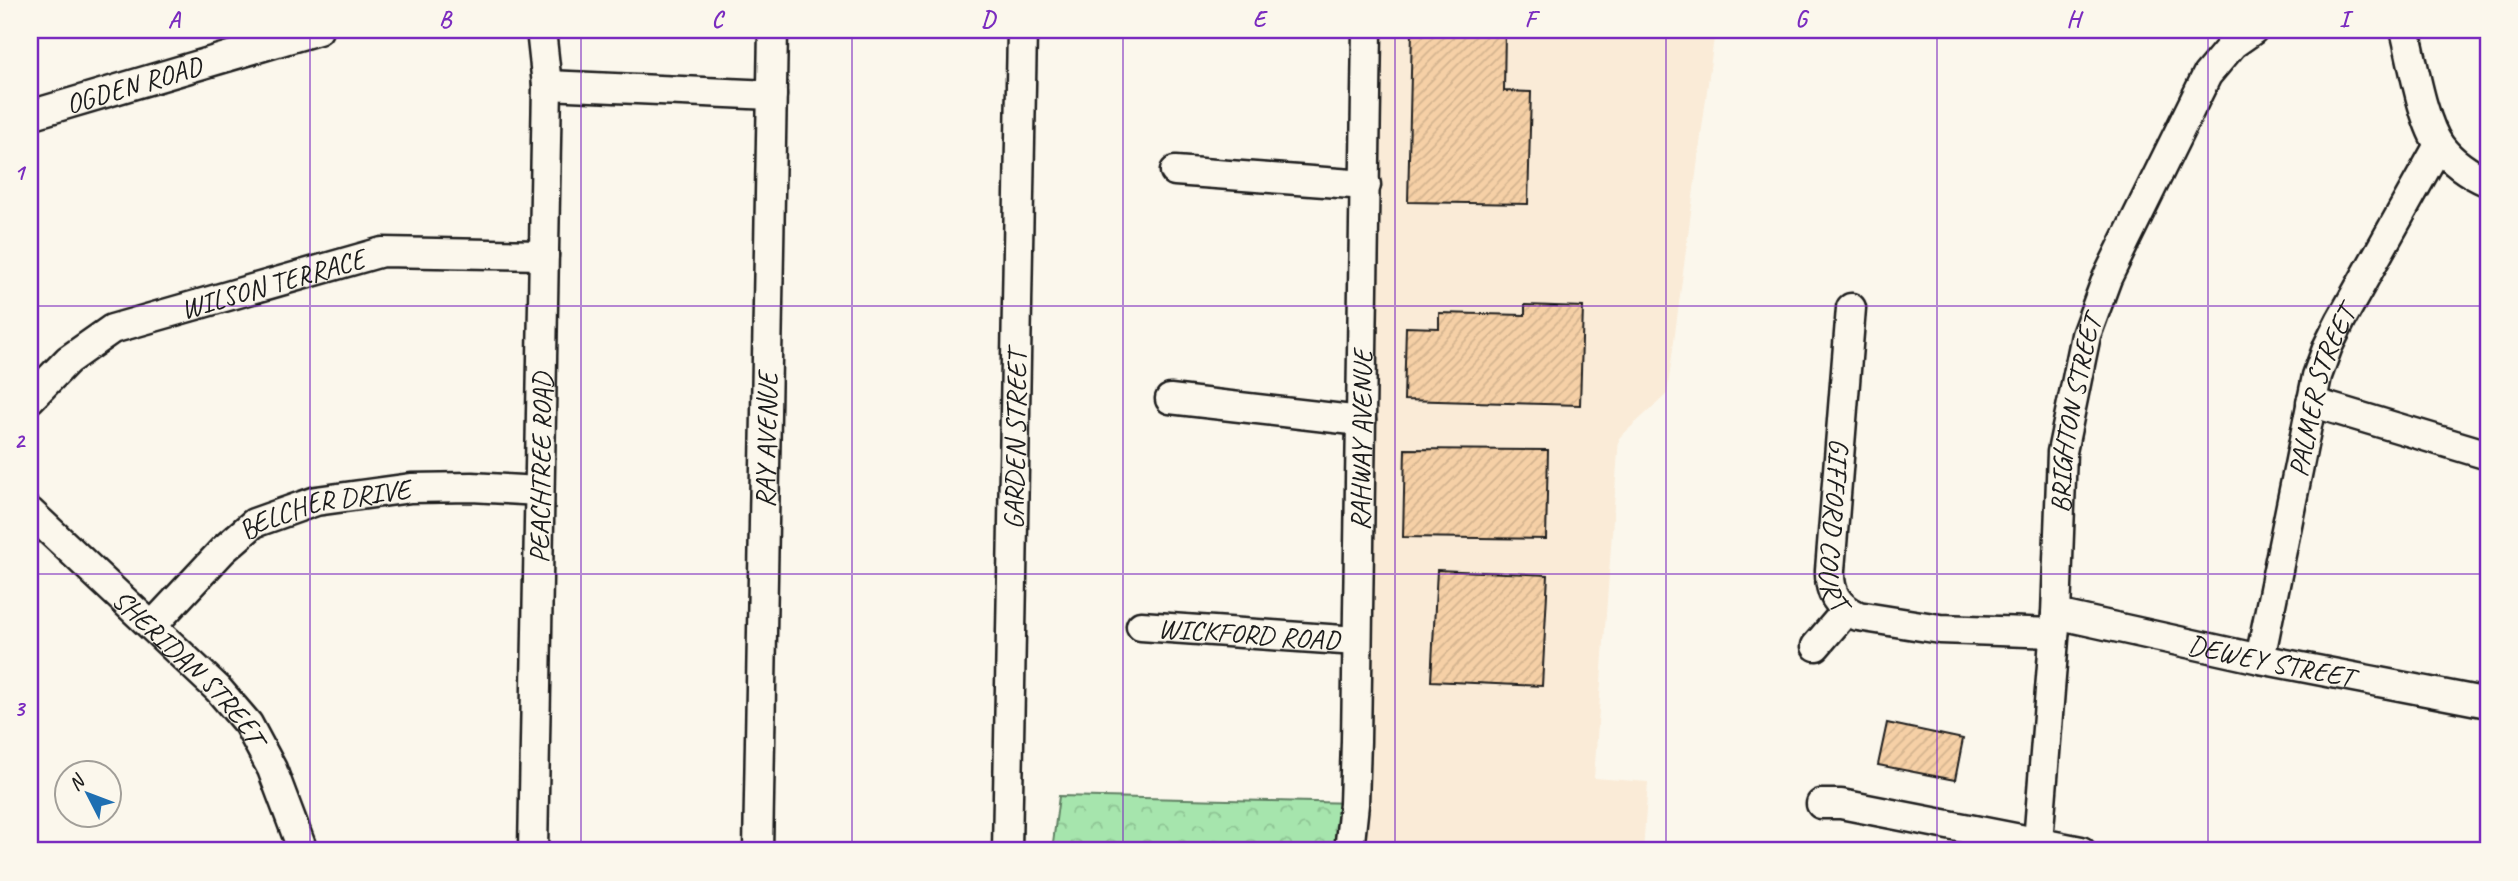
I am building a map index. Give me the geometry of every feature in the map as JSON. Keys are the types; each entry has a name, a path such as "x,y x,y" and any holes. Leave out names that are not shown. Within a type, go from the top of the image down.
{"street":[{"name":"OGDEN ROAD","path":"30,115 318,30"},
{"name":"PEACHTREE ROAD","path":"533,851 547,85 541,30"},
{"name":"RAY AVENUE","path":"758,851 773,30"},
{"name":"GARDEN STREET","path":"1007,851 1022,30"},
{"name":"RAHWAY AVENUE","path":"1349,851 1354,792 1367,30"},
{"name":"BRIGHTON STREET","path":"2038,842 2055,623 2062,452 2086,335 2107,278 2207,75 2233,44 2253,30"},
{"path":"2405,30 2428,117 2439,145 2456,163 2488,182"},
{"path":"547,85 772,95"},
{"name":"PALMER STREET","path":"2260,659 2311,402 2328,346 2439,145"},
{"path":"1175,171 1366,185"},
{"name":"WILSON TERRACE","path":"30,399 68,360 113,329 383,252 544,256"},
{"name":"GIFFORD COURT","path":"1851,308 1829,581 1837,602 1846,611 1858,616 1940,629 2055,623"},
{"path":"1170,399 1361,421"},
{"path":"2311,402 2488,456"},
{"name":"BELCHER DRIVE","path":"152,626 223,550 254,523 316,501 411,488 472,486 539,491"},
{"name":"SHERIDAN STREET","path":"30,512 218,688 248,724 272,769 303,851"},
{"path":"1816,646 1846,611"},
{"name":"DEWEY STREET","path":"2055,623 2488,702"},
{"name":"WICKFORD ROAD","path":"1142,626 1357,641"},
{"path":"1821,804 1841,804 2081,851"}],"shaded area":[{"path":"1369,30 1715,30 1667,394 1619,438 1594,778 1648,782 1643,851 1346,851"}],"green space":[{"path":"1059,796 1354,803 1348,851 1052,851"}],"building":[{"path":"1412,30 1505,30 1504,91 1531,92 1528,204 1408,202"},
{"path":"1525,305 1583,307 1580,405 1404,400 1406,327 1439,328 1439,313 1525,315"},
{"path":"1405,449 1548,450 1546,539 1403,537"},
{"path":"1437,570 1548,575 1542,686 1431,681"},
{"path":"1887,723 1963,739 1955,780 1878,765"}]}
